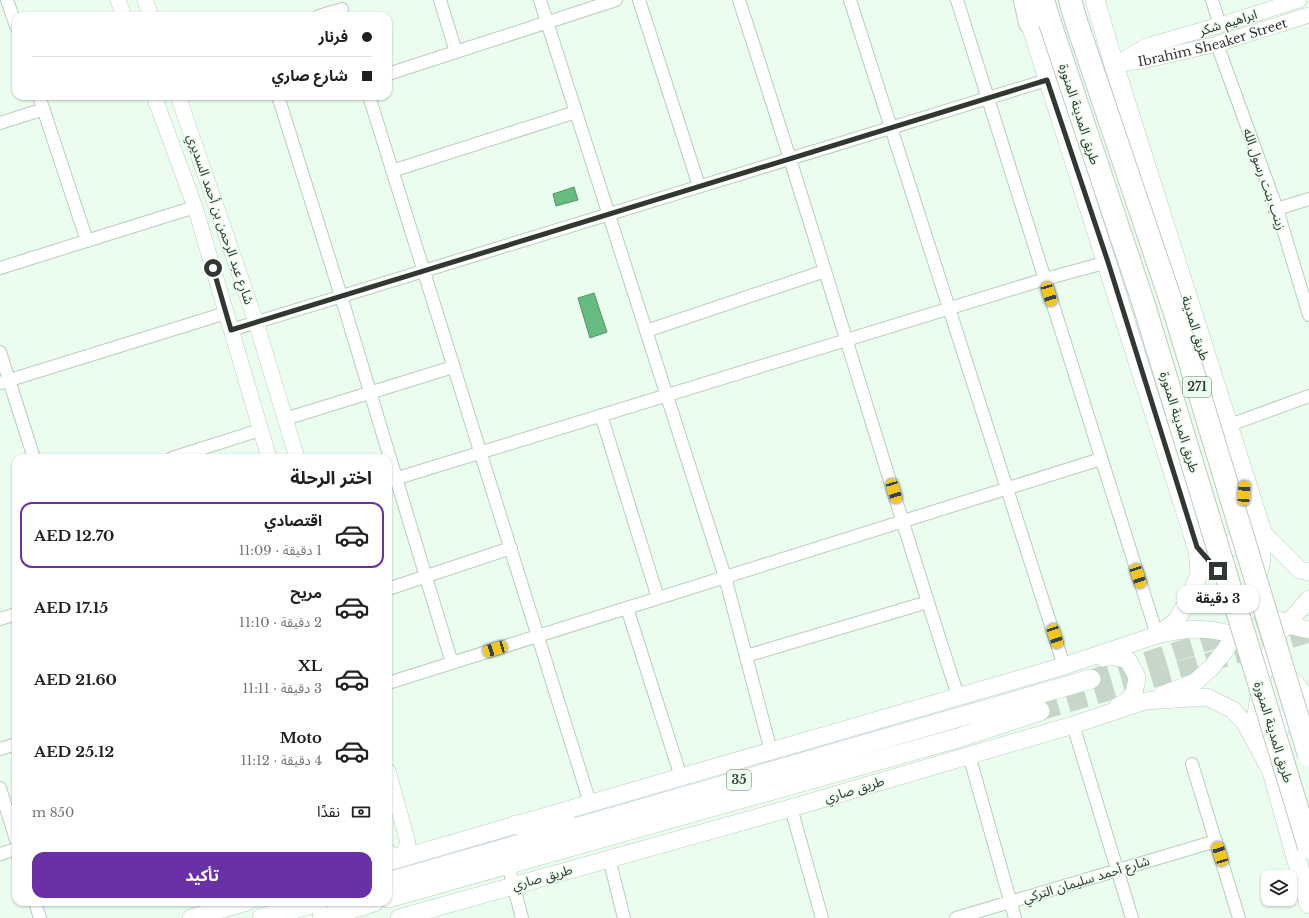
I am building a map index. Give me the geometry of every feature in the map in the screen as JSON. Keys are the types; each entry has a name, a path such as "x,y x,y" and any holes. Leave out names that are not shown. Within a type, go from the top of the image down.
{"highway":[{"path":"1024,0 1040,23"},
{"name":"طريق المدينة المنورة","path":"1043,0 1040,23 1144,305 1309,847"},
{"name":"طريق المدينة المنورة","path":"1070,0 1076,22 1175,313 1309,755"}],"main road":[{"name":"طريق المدينة","path":"1088,0 1114,65"},
{"name":"طريق المدينة","path":"1095,0 1244,481 1262,532 1262,560 1252,602 1226,650 1211,668 1195,682 1145,701"},
{"path":"1040,23 1047,80 1108,262 1197,547 1199,574 1189,599 1176,621 1157,635"},
{"path":"1185,508 1210,541 1224,546 1232,546 1238,537 1242,517 1244,481"},
{"path":"1262,532 1300,570 1309,572"},
{"path":"1197,547 1225,579 1252,602 1287,625 1309,630"},
{"path":"1309,599 1280,632 1268,657 1261,682 1256,715 1309,904"},
{"path":"392,858 681,777 1064,666 1157,635 1190,628 1218,631 1241,639 1268,657 1298,686 1309,702"},
{"path":"1064,666 1112,656 1128,660 1134,668 1137,676 1135,691 1128,702 1089,719"},
{"name":"35","path":"392,881 1091,679"},
{"name":"طريق صاري","path":"410,916 609,858 791,808 1073,725 1145,701 1207,697 1233,710 1245,722 1272,769"},
{"name":"طريق صاري","path":"392,897 958,738 1040,711"},
{"path":"1272,769 1280,726 1286,719 1294,720 1309,730"},
{"path":"516,824 598,821"},
{"path":"191,918 233,906"},
{"path":"262,918 304,906"},
{"path":"322,918 361,906"}],"street":[{"path":"7,0 12,14"},
{"path":"118,0 122,12"},
{"path":"146,0 150,12"},
{"path":"440,0 456,52"},
{"path":"540,0 725,577 771,751"},
{"path":"392,73 616,0"},
{"path":"639,0 699,186"},
{"path":"740,0 791,158 825,272 958,696"},
{"path":"850,0 1064,666"},
{"path":"957,0 1157,635"},
{"path":"1212,0 1220,25"},
{"name":"ابراهيم شكر","path":"1114,65 1146,46 1299,0"},
{"path":"331,12 342,8"},
{"name":"Ibrahim Sheaker Street","path":"1114,65 1147,60 1217,44 1309,15"},
{"name":"زينب بنت رسول الله","path":"1217,44 1277,209 1309,315"},
{"path":"231,330 1047,80"},
{"path":"40,100 87,241"},
{"name":"شارع عبد الرحمن بن أحمد السديري","path":"155,100 195,207 267,454"},
{"name":"شارع عبد الرحمن بن أحمد السديري","path":"179,100 256,322 296,454"},
{"path":"279,100 370,392 386,454"},
{"path":"370,100 590,803"},
{"path":"0,123 44,110"},
{"path":"392,171 576,112"},
{"path":"1277,209 1309,199"},
{"path":"0,268 195,207"},
{"path":"452,663 426,576 392,480 949,308 1108,262"},
{"path":"646,332 825,272"},
{"path":"5,382 226,313"},
{"path":"0,352 5,382 32,454"},
{"path":"285,418 453,367"},
{"path":"1227,426 1309,396"},
{"path":"601,415 658,598"},
{"path":"185,454 260,430"},
{"path":"392,682 1101,459"},
{"path":"392,588 511,548"},
{"path":"746,656 928,602"},
{"path":"627,608 681,777"},
{"path":"0,619 12,615"},
{"path":"1073,725 1132,918"},
{"path":"0,749 12,745"},
{"path":"969,755 1014,918"},
{"path":"1192,764 1239,918"},
{"path":"0,788 12,827"},
{"path":"392,788 408,843 392,858"},
{"path":"791,808 822,918"},
{"name":"شارع أحمد سليمان التركي","path":"956,918 1216,841"},
{"path":"0,854 12,850"},
{"path":"609,858 624,918"},
{"path":"508,865 522,918"},
{"path":"36,906 40,918"}],"shaded area":[{"path":"574,187 578,200 556,206 553,194"},
{"path":"594,293 607,332 590,338 578,298"}],"tunnel":[{"path":"1091,679 1283,617"},
{"path":"1040,711 1309,633"}],"route":[{"path":"213,268 231,330 1047,80 1108,262 1197,547 1218,571"}]}
